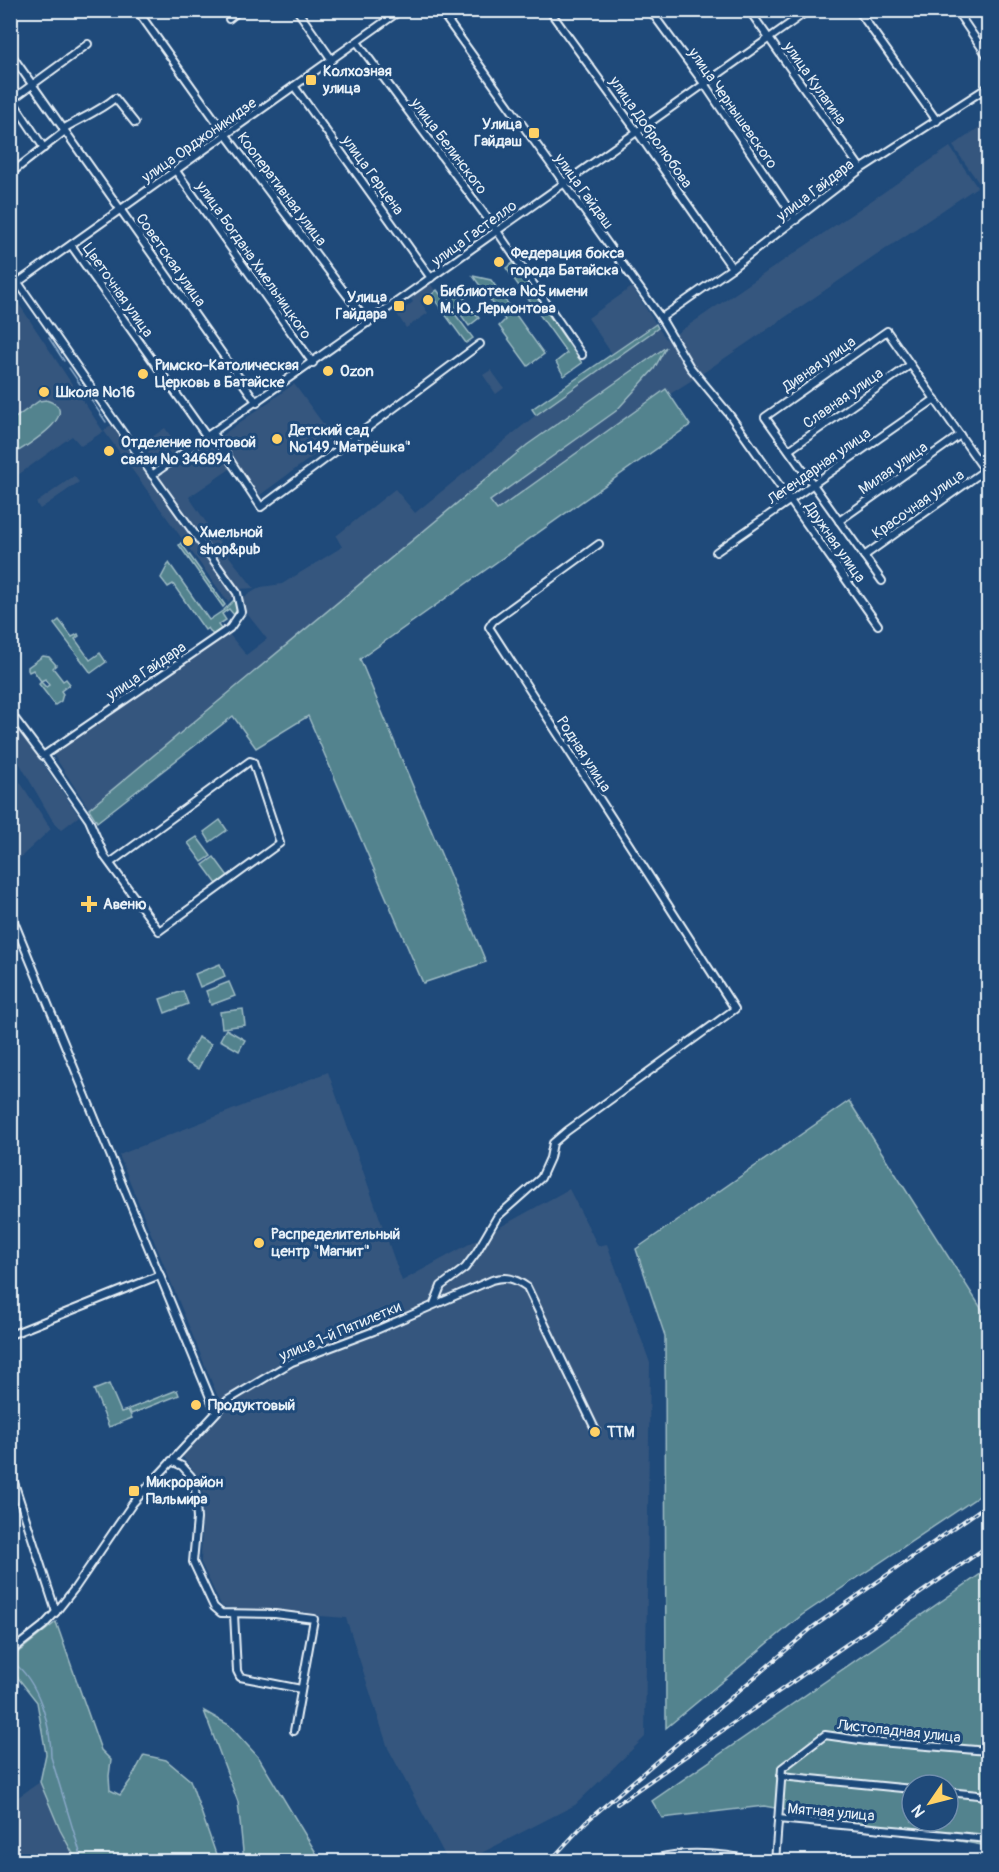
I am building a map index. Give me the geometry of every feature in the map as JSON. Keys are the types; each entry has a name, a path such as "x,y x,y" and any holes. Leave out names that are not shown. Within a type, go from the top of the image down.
{"street":[{"name":"Кооперативная улица","path":"137,10 226,135 368,323"},
{"path":"229,19 240,10"},
{"path":"297,10 332,60"},
{"name":"улица Орджоникидзе","path":"10,288 401,10"},
{"name":"улица Гайдаш","path":"440,10 661,318 690,367 729,414"},
{"name":"улица Добролюбова","path":"549,10 732,268"},
{"name":"улица Чернышевского","path":"650,10 705,85 796,220"},
{"name":"улица Кулагина","path":"749,10 861,169"},
{"name":"улица Гастелло","path":"152,475 257,403 809,10"},
{"path":"858,10 938,121"},
{"path":"956,10 988,57"},
{"name":"улица Белинского","path":"357,42 497,231 582,355"},
{"path":"44,148 11,101 88,44"},
{"name":"Советская улица","path":"10,53 257,403"},
{"name":"улица Герцена","path":"294,86 431,278"},
{"name":"улица Гайдара","path":"661,318 732,268 861,169 988,87"},
{"path":"10,174 64,130 91,112 102,109 115,98 135,123"},
{"name":"улица Богдана Хмельницкого","path":"176,171 313,363"},
{"name":"Цветочная улица","path":"71,245 210,435"},
{"path":"10,271 152,475"},
{"name":"Дивная улица","path":"814,485 765,417 886,331 935,399"},
{"path":"210,435 261,507 480,344"},
{"name":"Славная улица","path":"789,450 910,364"},
{"name":"Красочная улица","path":"864,556 987,473 935,399"},
{"name":"Легендарная улица","path":"716,552 935,399"},
{"name":"Дружная улица","path":"729,414 878,625"},
{"name":"Милая улица","path":"839,521 960,435"},
{"name":"улица Гайдара","path":"44,756 230,628 241,612 237,593 152,475"},
{"name":"Красочная улица","path":"814,485 882,581"},
{"name":"Родная улица","path":"434,1304 441,1286 465,1268 497,1217 541,1178 550,1158 553,1143 735,1009 489,627 493,621 599,544"},
{"path":"10,712 89,820 105,857 159,932 280,843 253,762 250,761 110,863"},
{"path":"10,912 216,1412"},
{"path":"10,1335 160,1275"},
{"name":"улица 1-й Пятилетки","path":"10,1652 56,1612 75,1588 123,1516 216,1412 238,1394 292,1362 374,1331 503,1277 512,1278 527,1287 596,1431"},
{"path":"171,1461 191,1476 195,1487 197,1519 193,1562 214,1607 221,1613 275,1614 314,1619 294,1731"},
{"path":"10,1470 56,1612"},
{"path":"234,1614 237,1671 240,1677 301,1689"},
{"name":"Листопадная улица","path":"782,1776 782,1768 825,1735 867,1742 988,1751"},
{"path":"775,1862 782,1776 900,1788"},
{"path":"960,1793 988,1796"},
{"name":"Мятная улица","path":"778,1819 988,1839"},
{"path":"657,1858 681,1854 761,1862"}],"shaded area":[{"path":"988,121 988,176 979,183 953,146"},
{"path":"950,147 977,187 700,375 670,394 666,389 497,511 490,501 616,411 665,348 527,445 89,809 53,754 229,634 246,655 267,639 237,601 261,587 282,584 342,547 336,536 395,489 415,513 536,415 658,328 667,340"},
{"path":"429,282 435,290 420,301 428,313 406,328 397,314 413,302 409,296"},
{"path":"632,287 656,324 612,354 588,318"},
{"name":"Школа №16","path":"15,298 103,431 113,425 234,596 228,602 104,431 81,446 72,436 11,480 10,301"},
{"path":"491,370 504,388 496,394 483,375"},
{"name":"Детский сад №149 \"Матрёшка\"","path":"294,384 335,440 260,495 218,438"},
{"path":"165,428 179,448 156,464 142,444"},
{"path":"213,438 226,457 230,469 189,497 228,555 254,588 238,589 157,477"},
{"path":"74,476 79,482 40,509 36,503"},
{"path":"10,716 79,816 61,830 54,823 20,764 12,770 51,829 11,866"},
{"path":"328,1072 402,1281 569,1189 598,1246 607,1244 650,1363 645,1737 575,1805 466,1861 448,1861 388,1748 346,1618 307,1615 306,1612 222,1607 201,1563 203,1483 182,1456 224,1412 119,1155"},
{"path":"40,1782 60,1830 77,1861 11,1862 11,1802"}],"green space":[{"path":"513,263 582,363 564,376 556,362 567,353 506,268"},
{"path":"473,276 491,280 544,354 528,366 499,326 505,320"},
{"path":"456,287 479,318 469,326 446,294"},
{"path":"437,290 473,338 466,343 431,295"},
{"path":"656,324 658,328 536,415 532,409"},
{"path":"666,347 654,369 616,411 490,501 497,510 666,389 690,425 360,659 486,962 423,983 308,716 256,748 233,716 97,822 89,809 527,445"},
{"path":"46,400 57,406 59,413 56,421 38,438 11,456 11,421 39,401"},
{"path":"181,543 225,605 223,607 179,545"},
{"path":"169,563 209,620 235,599 237,607 234,615 229,609 222,614 226,620 218,625 221,629 213,635 208,628 205,630 173,584 168,587 161,578"},
{"path":"59,620 72,637 78,634 79,636 75,639 90,660 100,653 106,662 91,673 54,624"},
{"path":"43,656 49,657 56,665 53,668 63,681 66,679 70,684 61,691 63,694 61,701 55,705 39,684 41,682 46,687 49,685 45,679 41,681 33,670 29,672 28,670 28,667"},
{"path":"220,820 227,830 210,842 204,832"},
{"path":"197,837 211,856 202,862 188,843"},
{"path":"214,857 228,876 217,884 203,865"},
{"path":"220,964 225,976 200,987 195,974"},
{"path":"229,982 235,996 211,1005 206,991"},
{"path":"183,991 188,1004 165,1013 160,999"},
{"path":"243,1009 245,1025 222,1028 220,1012"},
{"path":"226,1029 245,1040 239,1051 220,1040"},
{"path":"198,1037 211,1044 198,1069 185,1062"},
{"path":"849,1101 988,1319 988,1490 802,1615 666,1728 665,1336 636,1249"},
{"path":"109,1384 121,1412 128,1410 132,1418 109,1427 94,1390"},
{"path":"177,1390 179,1395 131,1414 129,1409"},
{"path":"988,1569 988,1846 915,1833 960,1833 960,1773 900,1773 900,1830 764,1806 662,1818 652,1801"},
{"path":"56,1622 101,1750 111,1760 110,1790 120,1795 144,1755 166,1760 190,1780 218,1860 221,1861 77,1861 60,1830 40,1782 46,1754 37,1702 11,1669 11,1658"},
{"path":"204,1711 229,1725 259,1758 321,1861 244,1861 238,1802"}],"waterway":[{"path":"49,338 64,361"},
{"path":"69,368 106,422"},
{"path":"13,1662 30,1681 42,1705 49,1732 51,1757 83,1862"}],"railway":[{"path":"549,1862 587,1821 813,1627 988,1504"},
{"path":"617,1804 988,1546"}],"place":[{"name":"Колхозная улица","path":"311,80"},
{"name":"Улица Гайдаш","path":"534,133"},
{"name":"Федерация бокса города Батайска","path":"499,262"},
{"name":"Библиотека №5 имени М. Ю. Лермонтова","path":"428,300"},
{"name":"Улица Гайдара","path":"399,306"},
{"name":"Ozon","path":"328,371"},
{"name":"Римско-Католическая Церковь в Батайске","path":"143,374"},
{"name":"Школа №16","path":"44,392"},
{"name":"Детский сад №149 \"Матрёшка\"","path":"277,439"},
{"name":"Отделение почтовой связи № 346894","path":"109,451"},
{"name":"Хмельной shop&pub","path":"188,541"},
{"name":"Авеню","path":"89,904"},
{"name":"Распределительный центр \"Магнит\"","path":"259,1243"},
{"name":"Продуктовый","path":"196,1405"},
{"name":"ТТМ","path":"595,1432"},
{"name":"Микрорайон Пальмира","path":"134,1491"}]}
